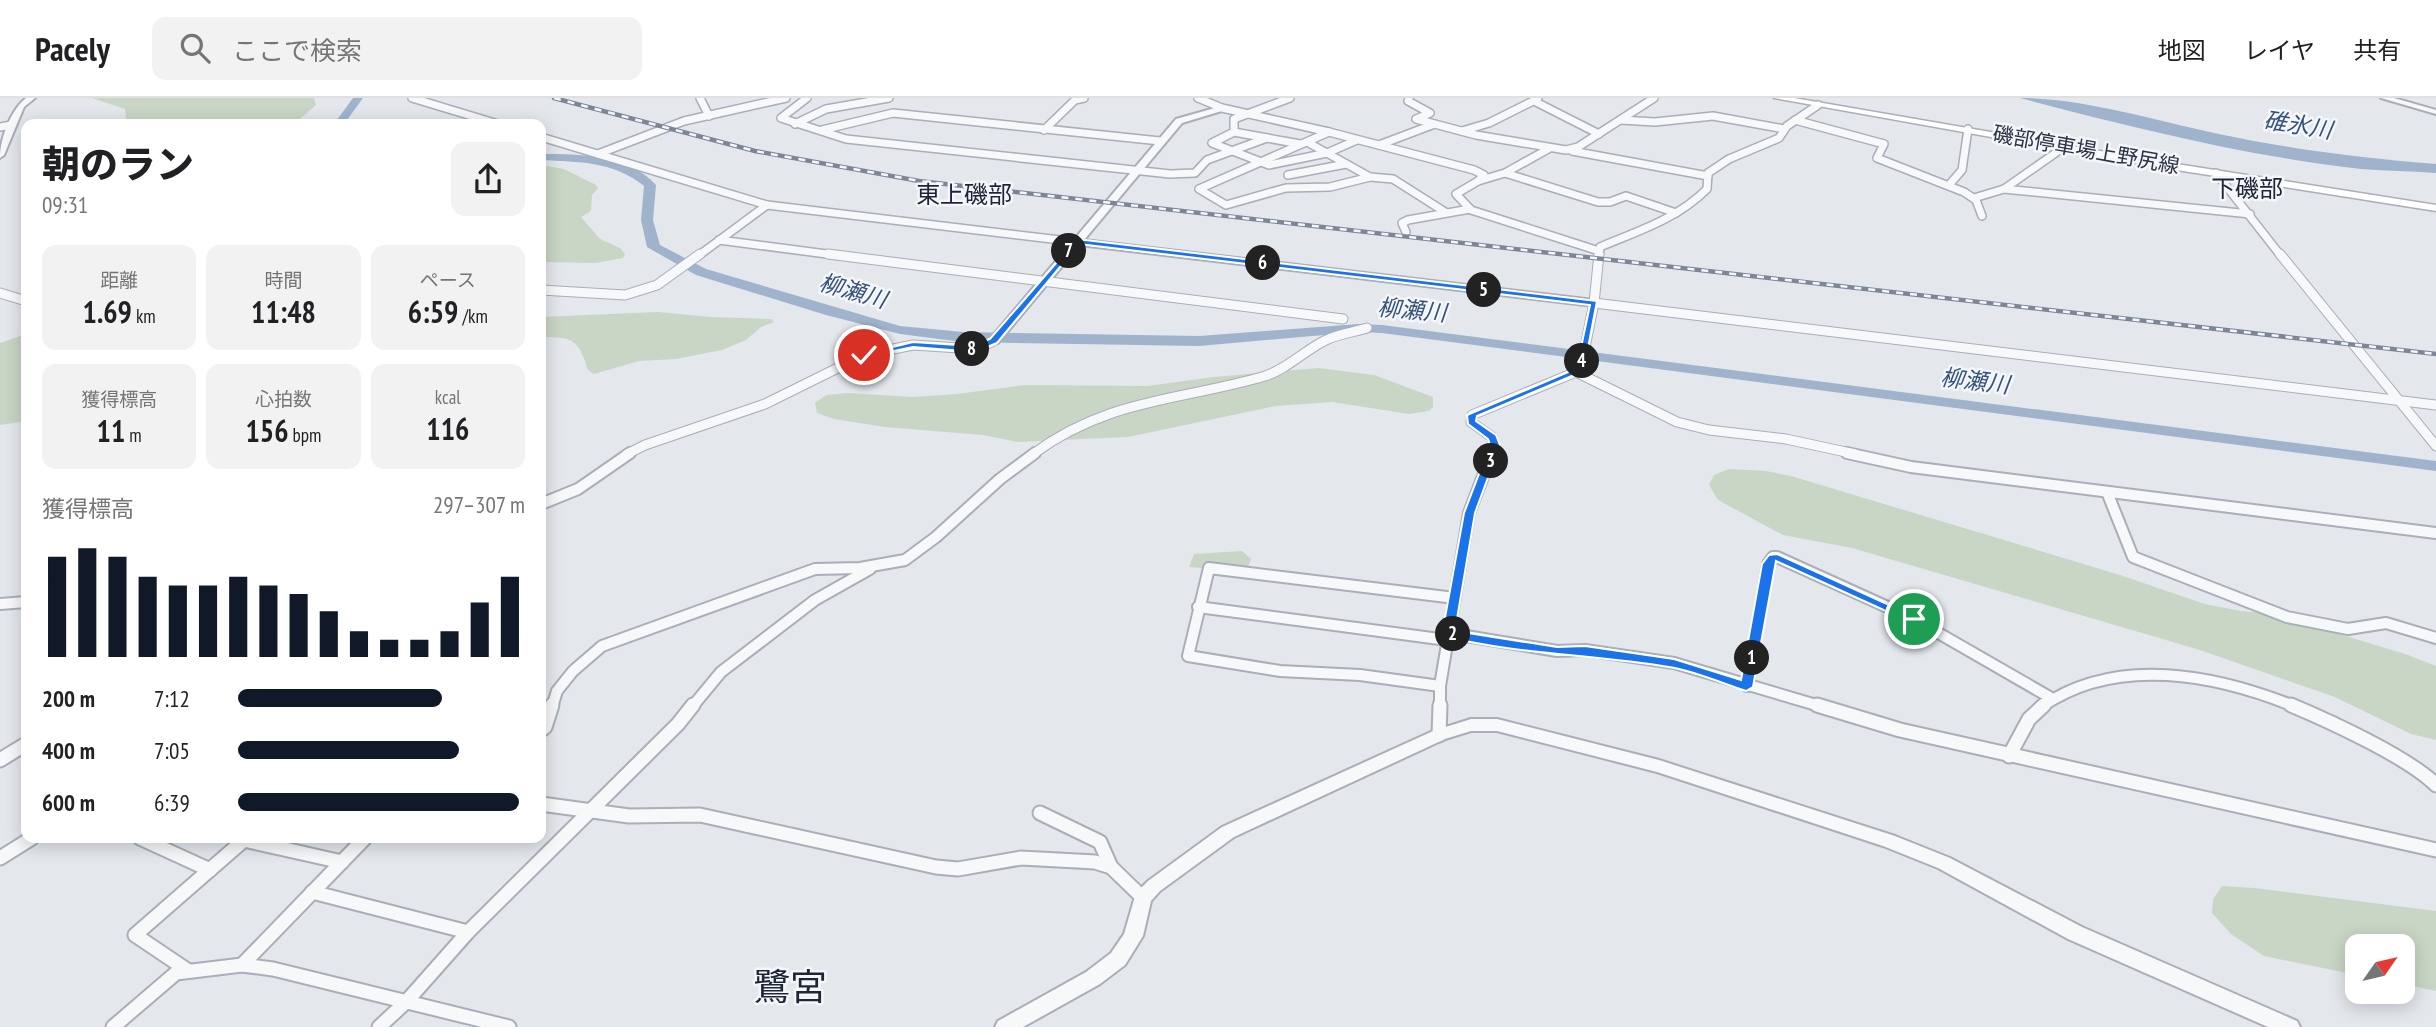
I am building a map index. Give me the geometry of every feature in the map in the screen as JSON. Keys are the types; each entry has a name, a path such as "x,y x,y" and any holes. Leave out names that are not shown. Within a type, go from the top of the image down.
{"main road":[{"name":"磯部停車場上野尻線","path":"1778,98 2436,208"}],"street":[{"path":"0,155 21,106 31,98"},
{"path":"413,98 482,119"},
{"path":"700,98 709,116"},
{"path":"598,154 662,128 772,99 786,98"},
{"path":"807,98 781,118 846,139 1136,171 1189,175 1195,173 1207,160 1267,138"},
{"path":"1044,130 1075,100 1084,98"},
{"path":"1198,98 1222,108 1329,132 1474,170 1484,175 1478,181"},
{"path":"1234,132 1234,119 1290,98"},
{"path":"1409,98 1407,100 1430,113 1416,120 1432,125 1708,176"},
{"path":"1460,132 1489,123 1537,98 1536,102 1599,134"},
{"path":"1562,150 1578,147 1654,98"},
{"path":"2385,98 2436,112"},
{"path":"1579,367 1594,303 1600,247 1690,205 1707,189 1708,176 1712,169 1773,142 1779,138 1784,128 1813,102"},
{"path":"795,124 801,118 836,108 894,103 1044,130 1160,141"},
{"path":"822,130 894,103"},
{"path":"546,502 578,489 622,457 645,445 757,407 864,355 913,345 975,349 993,341 1179,121 1222,108"},
{"path":"1621,120 1655,122 1713,116 1784,128"},
{"path":"1795,120 1884,144 1877,158 1949,185 1974,198 1982,216"},
{"path":"0,127 11,125"},
{"path":"1379,145 1432,125"},
{"path":"1949,185 1962,170 1968,129"},
{"path":"1314,188 1260,161 1212,143 1234,132 1303,143 1370,177"},
{"path":"1329,132 1199,189 1226,205 1286,188 1330,187 1370,177 1393,179 1445,212"},
{"path":"546,138 767,205 2436,405"},
{"path":"1269,165 1327,153 1357,140"},
{"path":"1974,198 2004,189 2064,146"},
{"path":"1470,209 1456,194 1478,181 1505,173 1550,148"},
{"path":"1288,175 1346,164"},
{"path":"1505,173 1598,202 1611,202 1626,196 1676,213"},
{"path":"2216,173 2307,290 2436,446"},
{"path":"2004,189 2250,214"},
{"path":"546,290 625,295 657,285 767,205"},
{"path":"1406,232 1402,223 1408,220 1470,209 1599,251"},
{"path":"719,240 1343,319"},
{"path":"1,295 21,299"},
{"path":"547,701 573,671 602,646 815,569 876,566 905,560 1038,448 1082,424 1162,397 1268,375 1326,340 1367,328"},
{"path":"1579,367 1644,408 1693,427 1786,439 1911,467 2436,533"},
{"path":"1439,735 1440,686 1469,513 1495,445 1492,437 1471,422 1472,415 1579,367"},
{"path":"2107,492 2133,557 2287,617 2348,629 2386,623 2436,638"},
{"path":"1746,687 1768,564 1773,557 1777,557 1914,619 2053,699"},
{"path":"379,1027 406,1002 468,932 678,724 721,672 815,600 876,566"},
{"path":"1440,686 1360,675 1280,671 1188,656 1209,568 1455,598"},
{"path":"0,604 21,602"},
{"path":"1198,607 1557,651 1585,650 1674,663 1746,687 1900,730 2436,850"},
{"path":"2009,756 2030,717 2053,699 2102,680 2141,676 2193,676 2241,688 2320,717 2427,776 2436,785"},
{"path":"1005,1027 1093,978 1118,959 1133,936 1143,898 1154,886 1228,832 1439,735 1471,725 1497,725 1659,766 1889,841 1944,863 2075,933 2290,1027"},
{"path":"0,760 21,747"},
{"path":"546,805 629,816 701,815 936,867 958,869 1021,858 1095,862 1111,867"},
{"path":"1040,813 1100,842 1111,867 1143,898"},
{"path":"0,858 24,843"},
{"path":"151,843 210,870"},
{"path":"187,970 135,935 241,843"},
{"path":"257,843 342,862"},
{"path":"242,965 360,843"},
{"path":"313,892 468,932"},
{"path":"113,1027 176,973 242,965 273,969 509,1027"}],"green space":[{"path":"92,98 314,98 316,105 300,119 126,119 125,109"},
{"path":"546,166 564,169 598,188 592,195 591,211 581,217 600,239 620,248 625,254 623,258 595,263 546,262"},
{"path":"658,312 771,319 774,322 761,327 746,340 722,350 676,359 639,361 594,374 588,369 582,353 573,342 563,338 546,337 546,317"},
{"path":"21,336 21,422 0,425 0,343"},
{"path":"1318,368 1374,375 1433,397 1433,407 1429,411 1409,414 1332,402 1276,406 1128,437 1018,442 983,435 885,427 834,419 817,413 815,403 826,395 848,393 913,397 1025,385 1148,386 1213,377"},
{"path":"1729,469 1766,471 1791,476 2120,575 2205,604 2275,614 2408,655 2436,666 2436,740 2411,734 2335,697 2200,650 1852,548 1783,535 1718,500 1709,485 1714,475"},
{"path":"1242,551 1251,559 1247,569 1204,563 1202,568 1189,567 1194,554"},
{"path":"2222,886 2436,911 2436,991 2415,987 2415,934 2345,934 2345,973 2264,956 2231,934 2212,913 2213,899"}],"water":[{"path":"2020,98 2093,106 2242,139 2297,148 2436,164 2436,173 2361,169 2275,156 2146,130"}],"waterway":[{"name":"柳瀬川","path":"343,119 358,98"},
{"name":"柳瀬川","path":"546,157 599,160 638,176 650,185 647,220 654,247 701,272 900,330 963,337 1199,341 1358,328 1382,329 2436,466"}],"railway":[{"path":"554,98 755,151 919,181 2436,354"}],"district":[{"name":"下磯部","path":"2247,189"},
{"name":"東上磯部","path":"964,195"},
{"name":"鷺宮","path":"790,987"}],"route":[{"path":"864,355 885,348 913,345 975,349 986,345 1011,322 1077,242 1594,303 1581,367 1576,372 1472,415 1471,422 1492,437 1495,445 1494,454 1469,513 1448,634 1557,651 1585,650 1674,663 1746,687 1768,564 1773,557 1914,619"}],"water label":[{"name":"碓氷川","path":"2298,125"}]}
